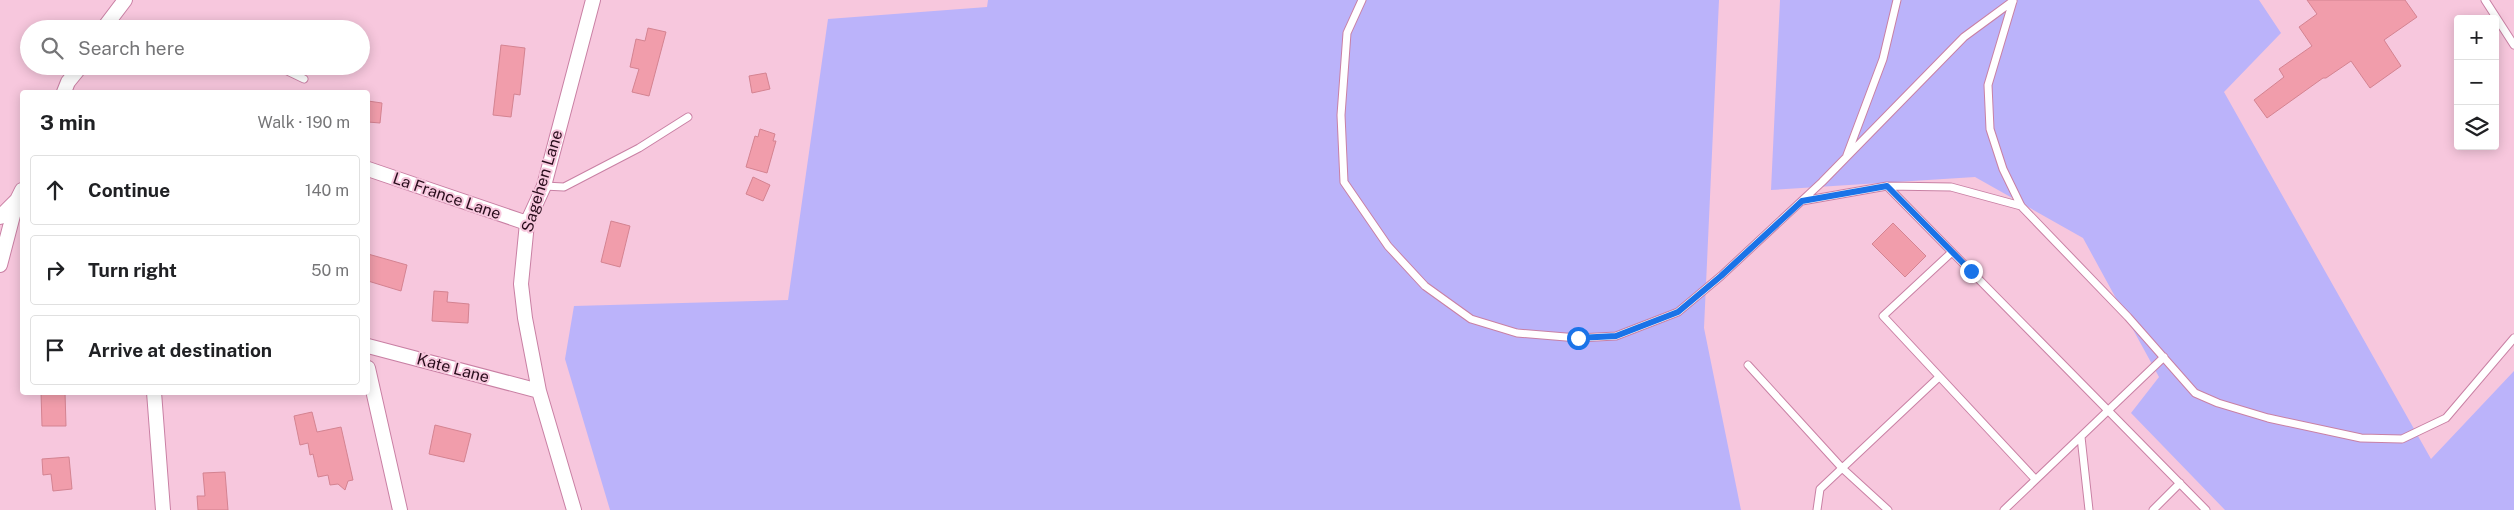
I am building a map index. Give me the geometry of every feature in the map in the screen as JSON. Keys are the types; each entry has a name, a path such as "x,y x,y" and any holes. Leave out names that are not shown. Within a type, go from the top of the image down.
{"street":[{"path":"109,20 125,0"},
{"name":"Sagehen Lane","path":"574,510 539,391 525,318 521,284 527,223 544,186 592,0"},
{"path":"65,90 74,75"},
{"name":"La France Lane","path":"370,171 527,223"},
{"path":"0,217 20,195"},
{"path":"0,265 20,195"},
{"name":"Kate Lane","path":"370,347 539,391"},
{"path":"370,377 400,510"},
{"path":"154,395 163,510"}],"lane":[{"path":"1362,0 1347,33 1340,115 1344,182 1388,246 1425,286 1471,319 1518,334 1578,338 1616,336 1678,312 1721,276 1802,201 1964,37 2013,1"},
{"path":"1846,158 1883,59 1897,0"},
{"path":"2485,0 2514,45"},
{"path":"2013,1 1988,85 1990,128 2003,169 2021,206 2164,357 2195,393 2218,403 2268,418 2361,438 2402,439 2446,418 2514,338"},
{"path":"296,75 304,79"},
{"path":"544,186 564,187 639,148 688,117"},
{"path":"1802,201 1887,186 1951,187 2021,206"},
{"path":"1887,186 2206,510"},
{"path":"1952,252 1883,316 2035,479"},
{"path":"2004,510 2164,357"},
{"path":"1748,365 1842,468 1888,510"},
{"path":"1816,510 1820,489 1939,377"},
{"path":"2081,437 2089,510"},
{"path":"2153,510 2180,483"}],"shaded area":[{"path":"988,0 1719,0 1704,328 1741,510 610,510 565,359 574,306 788,300 828,19 987,7"},
{"path":"1780,0 2259,0 2281,33 2224,92 2431,459 2514,371 2514,510 2225,510 2131,413 2159,377 2083,238 1975,177 1771,190"}],"building":[{"path":"2307,0 2405,0 2417,17 2384,40 2401,66 2370,88 2351,61 2326,78 2323,78 2267,118 2254,100 2284,77 2279,69 2312,46 2299,27 2317,14"},
{"path":"648,28 666,32 649,96 632,92 639,69 630,67 636,39 645,41"},
{"path":"501,45 525,48 520,95 514,94 511,117 493,115"},
{"path":"766,73 770,89 752,93 749,76"},
{"path":"370,101 382,103 380,123 370,122"},
{"path":"760,129 775,134 773,141 776,141 767,173 746,167 755,136 758,137"},
{"path":"753,177 770,185 763,201 746,194"},
{"path":"611,221 630,226 620,267 601,262"},
{"path":"1893,223 1926,256 1905,277 1872,244"},
{"path":"370,255 407,265 401,291 370,282"},
{"path":"434,291 448,292 447,302 469,304 468,323 432,321"},
{"path":"41,395 65,395 66,426 42,426"},
{"path":"312,412 317,432 341,427 353,480 348,481 345,490 338,484 330,485 328,475 318,477 313,454 310,455 308,443 300,445 294,416"},
{"path":"435,425 471,434 464,462 429,454"},
{"path":"69,457 72,489 53,491 51,474 43,475 42,459"},
{"path":"225,472 228,510 198,510 197,496 205,496 203,473"}],"route":[{"path":"1578,338 1616,336 1678,312 1721,276 1802,201 1887,186 1971,271"}]}
